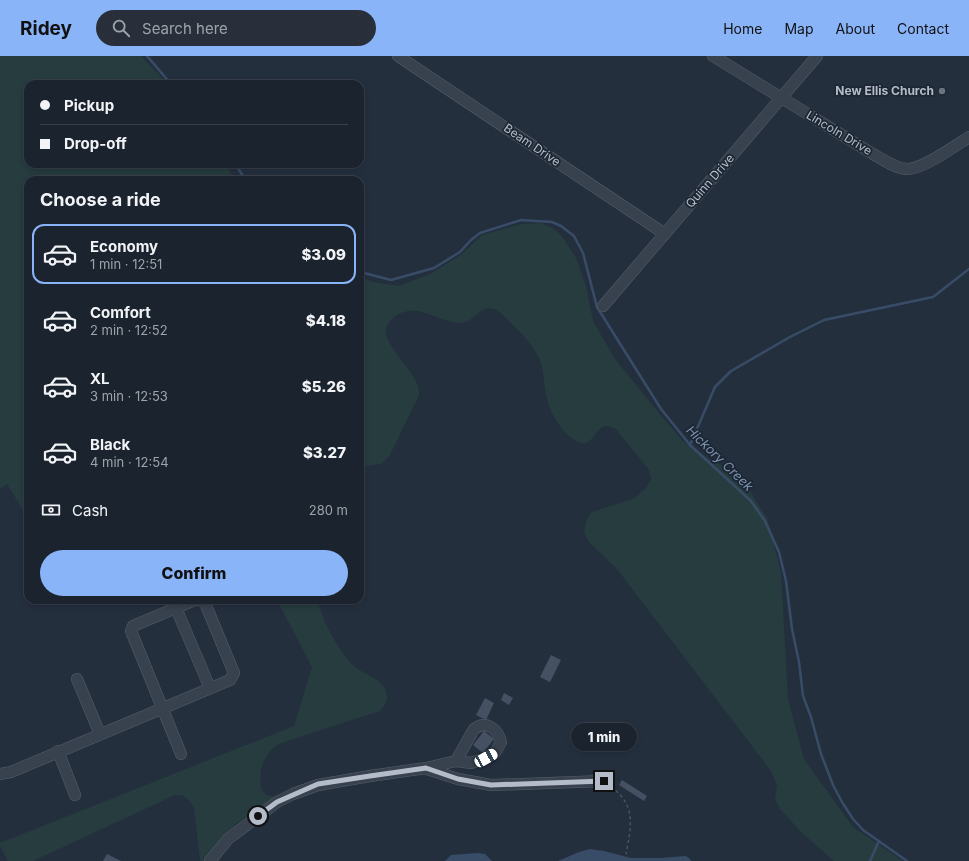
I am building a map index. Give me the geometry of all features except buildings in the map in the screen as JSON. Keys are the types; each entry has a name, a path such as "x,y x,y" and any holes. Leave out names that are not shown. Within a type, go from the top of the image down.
{"street":[{"name":"Beam Drive","path":"398,56 665,234"},
{"name":"Lincoln Drive","path":"713,56 899,168 909,169 924,164 969,138"},
{"name":"Quinn Drive","path":"603,306 817,56"},
{"path":"181,754 131,632 133,626 186,604"},
{"path":"0,774 11,772 230,680 234,673 205,604"},
{"path":"176,608 210,688"},
{"path":"77,678 100,734"},
{"path":"58,751 75,795"},
{"path":"210,861 228,839 277,802 293,794 318,784 426,768 456,761"},
{"path":"426,768 458,779 491,785 604,781"}],"path":[{"path":"604,781 619,792 630,811 631,829 626,854"}],"green space":[{"path":"0,56 141,56 164,80 24,80 24,168 228,168 232,176 24,176 24,512 7,484 0,489"},
{"path":"541,223 553,228 562,236 576,258 586,286 593,321 615,359 682,440 701,454 734,472 742,479 767,518 781,572 788,699 804,759 853,827 903,861 834,861 802,833 780,809 775,799 777,785 771,771 617,569 589,542 584,532 587,519 592,512 635,498 646,488 651,479 649,470 616,429 608,426 603,427 589,441 584,443 579,443 564,431 549,405 541,363 536,352 525,337 499,312 489,308 469,320 460,323 455,323 417,311 405,312 395,316 391,320 386,330 386,336 415,380 419,395 390,455 381,464 364,466 364,278 374,282 399,286 430,274 462,254 482,235 521,224"},
{"path":"279,604 319,604 327,625 342,652 353,665 376,679 384,686 387,694 385,704 380,711 287,741 271,750 264,761 260,779 262,791 267,795 276,797 236,824 220,840 206,861 200,861 194,808 189,800 182,795 175,795 33,861 8,861 0,846 0,843 294,726 312,667"}],"water":[{"path":"590,849 631,858 686,856 691,861 558,861"},
{"path":"478,853 485,854 492,861 445,861 451,855"}],"waterway":[{"name":"Hickory Creek","path":"147,56 168,80"},
{"name":"Hickory Creek","path":"238,168 243,176"},
{"name":"Hickory Creek","path":"364,273 391,280 434,268 460,252 480,233 521,220 552,222 561,226 574,236 583,253 597,307 661,409 690,445 751,501 765,521 779,552 786,581 803,696 811,717 821,754 833,785 853,819 863,830 907,861"},
{"path":"690,445 715,387 731,371 790,337 824,320 933,297 969,269"},
{"path":"870,861 879,841"}],"place":[{"name":"New Ellis Church","path":"942,91"}],"route":[{"path":"258,816 277,802 318,784 426,768 458,779 491,785 604,781"}]}
